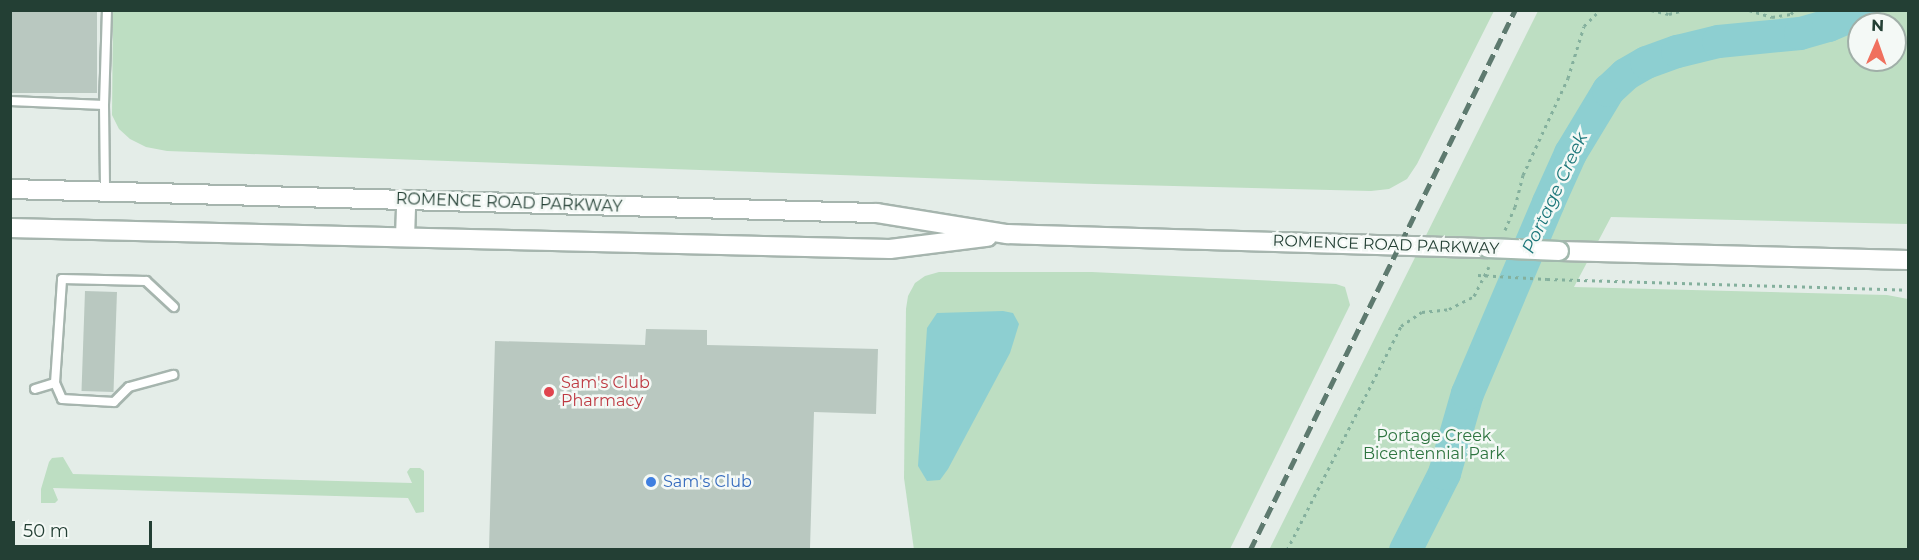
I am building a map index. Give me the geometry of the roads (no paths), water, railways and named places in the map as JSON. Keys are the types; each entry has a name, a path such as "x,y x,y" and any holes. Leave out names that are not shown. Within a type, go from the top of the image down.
{"street":[{"name":"ROMENCE ROAD PARKWAY","path":"10,189 877,213 1007,234 1494,250 1908,260"},
{"path":"405,237 406,200"},
{"name":"ROMENCE ROAD PARKWAY","path":"10,228 890,249 1007,234"}],"lane":[{"path":"105,192 104,105 107,10"},
{"path":"10,102 104,105"},
{"path":"172,375 129,387 114,402 62,399 55,383 62,279 146,281 174,307"},
{"path":"35,389 55,383"}],"water":[{"path":"1003,311 1013,313 1019,324 1010,353 948,469 940,480 927,481 918,466 927,328 937,313"}],"waterway":[{"name":"Portage Creek","path":"1405,550 1444,473 1467,393 1548,202 1570,153 1608,90 1625,74 1646,62 1677,51 1718,41 1800,33 1828,25 1864,10"}],"railway":[{"path":"1250,550 1515,10"}],"place":[{"name":"Sam's Club Pharmacy","path":"549,392"},
{"name":"Sam's Club","path":"651,482"}],"park label":[{"name":"Portage Creek Bicentennial Park","path":"1434,445"}]}
